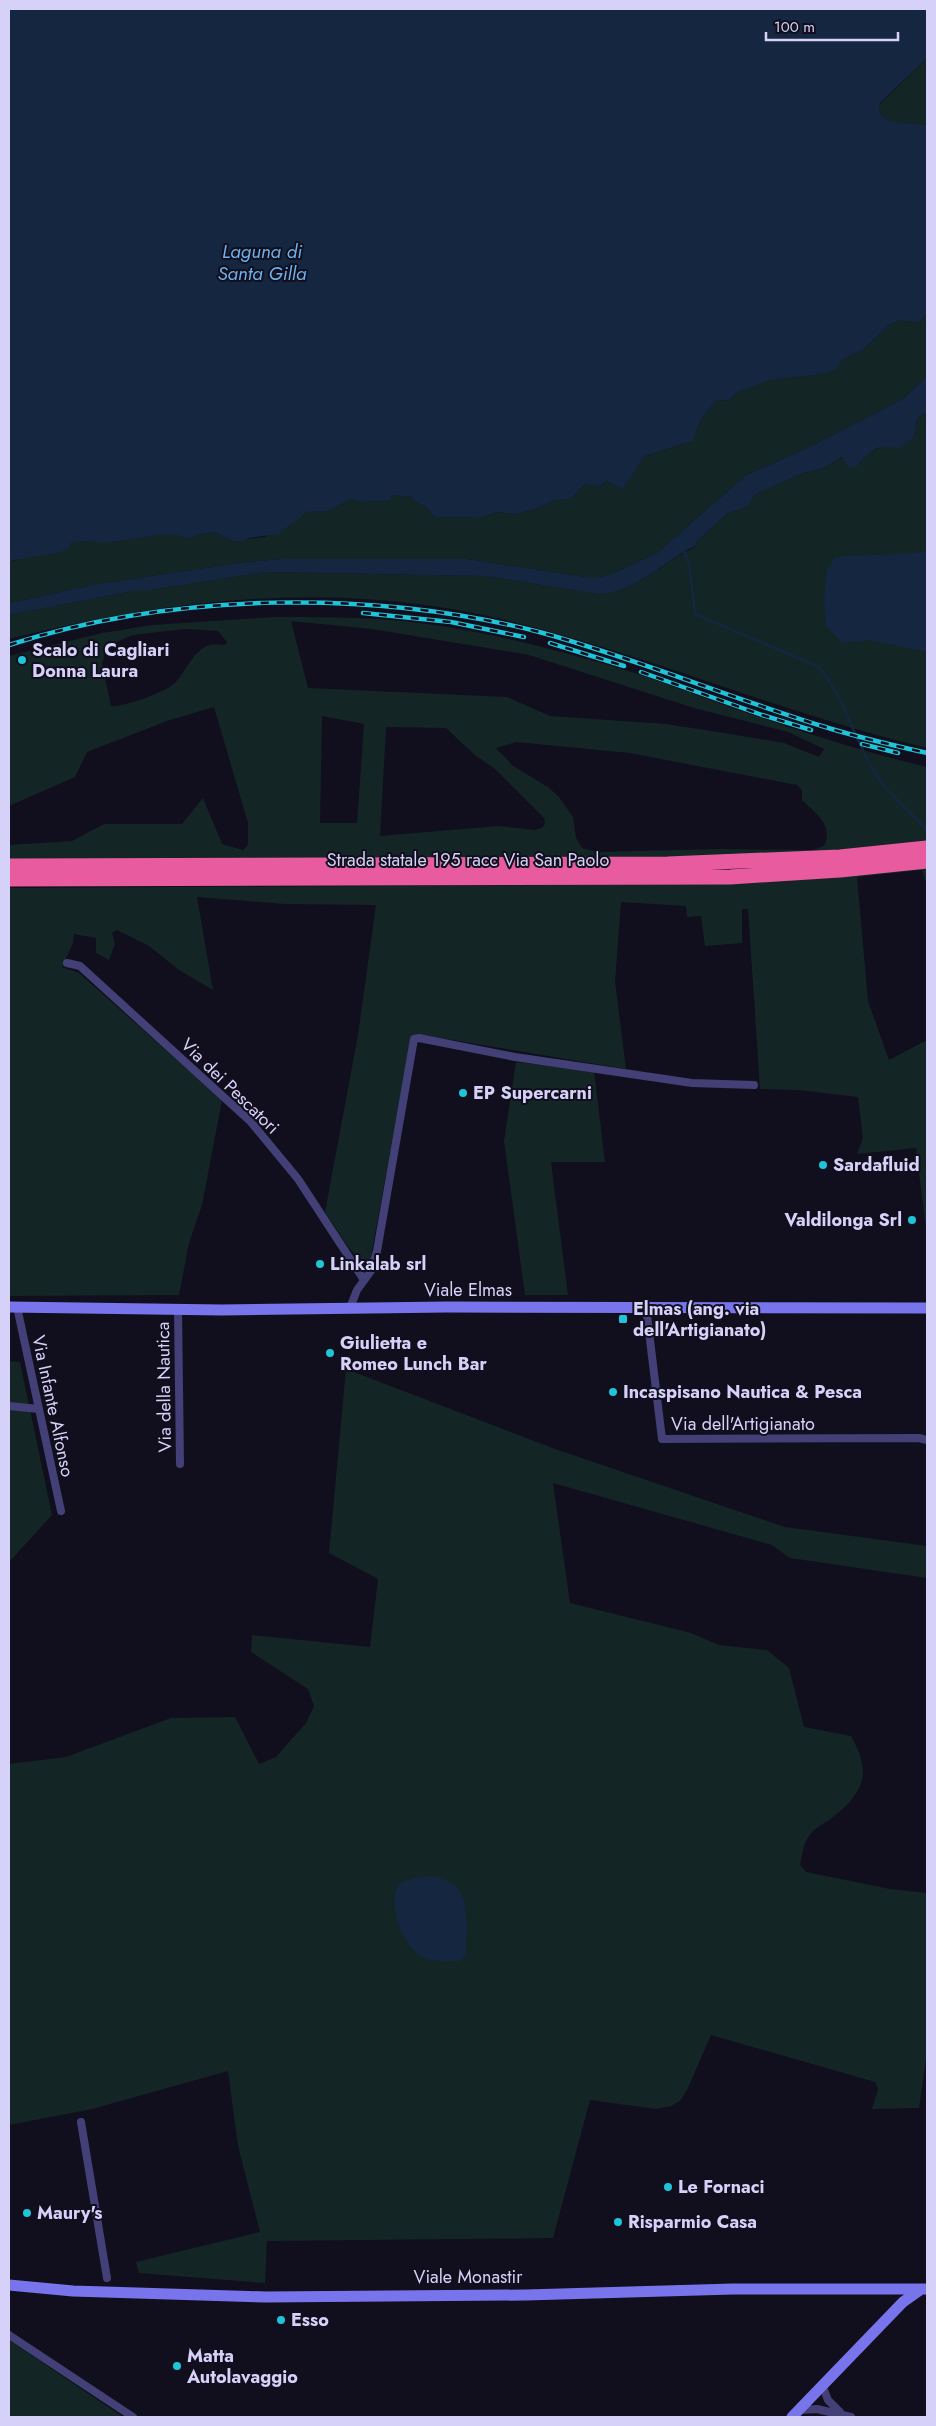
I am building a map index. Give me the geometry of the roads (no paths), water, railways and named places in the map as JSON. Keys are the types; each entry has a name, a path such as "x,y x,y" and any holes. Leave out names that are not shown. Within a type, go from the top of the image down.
{"highway":[{"name":"Strada statale 195 racc Via San Paolo","path":"9,879 730,877 840,864 927,848"},
{"name":"Strada statale 195 racc Via San Paolo","path":"9,866 557,865 763,862 840,864 927,861"}],"main road":[{"name":"Viale Elmas","path":"13,1307 178,1310 646,1307 927,1308"},
{"name":"Viale Monastir","path":"9,2285 73,2291 266,2296 526,2295 925,2287"},
{"path":"796,2414 822,2384 903,2302 925,2287"}],"street":[{"name":"Via dei Pescatori","path":"67,963 80,966 250,1121 298,1179 364,1280"},
{"path":"350,1308 364,1280 372,1272 377,1252 414,1039 419,1038 515,1057 692,1083 754,1085"},
{"name":"Via Infante Alfonso","path":"13,1307 39,1409 61,1511"},
{"name":"Via dell'Artigianato","path":"646,1307 662,1439 919,1438 927,1440"},
{"name":"Via della Nautica","path":"178,1310 180,1464"},
{"path":"9,1406 39,1409"},
{"path":"80,2122 108,2278"},
{"path":"9,2335 133,2417"},
{"path":"822,2384 828,2400 841,2414"},
{"path":"796,2414 817,2409 851,2417"}],"water":[{"name":"Laguna di Santa Gilla","path":"9,9 927,9 927,58 879,104 879,113 889,121 927,125 927,313 919,323 900,320 888,326 863,350 843,359 836,369 822,374 771,380 739,391 729,400 716,401 701,420 693,441 645,456 623,489 607,481 599,487 585,484 571,499 557,499 533,510 514,514 497,512 479,518 435,517 426,507 413,501 412,497 392,495 389,501 361,502 351,499 329,511 307,512 279,534 249,538 243,541 232,541 215,532 198,535 189,539 179,536 158,535 115,542 79,541 70,543 69,548 58,553 14,560 9,563"},
{"path":"927,376 927,412 917,419 914,437 899,449 890,447 877,448 854,468 848,466 842,457 824,468 801,474 754,495 748,507 728,513 695,543 695,546 637,583 612,593 598,594 484,576 265,572 151,590 138,590 9,615 9,603 97,584 246,562 282,559 467,559 593,578 609,575 657,553 746,475 807,448 903,399"},
{"path":"927,551 927,652 869,640 842,643 826,626 824,598 827,570 835,557"},
{"path":"431,1876 445,1880 455,1886 462,1895 466,1916 466,1955 460,1961 429,1960 420,1956 405,1939 400,1928 395,1904 399,1884 415,1878"}],"waterway":[{"path":"684,552 689,564 695,614 819,667 837,695 874,772 884,786 927,830"}],"railway":[{"path":"9,645 72,627 138,615 206,606 344,603 412,609 479,619 543,633 613,654 822,726 927,753"},
{"path":"363,613 451,622 524,637"},
{"path":"550,643 624,666"},
{"path":"641,672 762,715 811,730"},
{"path":"862,744 898,753"}],"place":[{"name":"Scalo di Cagliari Donna Laura","path":"22,660"},
{"name":"EP Supercarni","path":"463,1093"},
{"name":"Sardafluid","path":"823,1165"},
{"name":"Valdilonga Srl","path":"912,1220"},
{"name":"Linkalab srl","path":"320,1264"},
{"name":"Elmas (ang. via dell'Artigianato)","path":"623,1319"},
{"name":"Giulietta e Romeo Lunch Bar","path":"330,1353"},
{"name":"Incaspisano Nautica & Pesca","path":"613,1392"},
{"name":"Le Fornaci","path":"668,2187"},
{"name":"Maury's","path":"27,2213"},
{"name":"Risparmio Casa","path":"618,2222"},
{"name":"Esso","path":"281,2320"},
{"name":"Matta Autolavaggio","path":"177,2366"}]}
